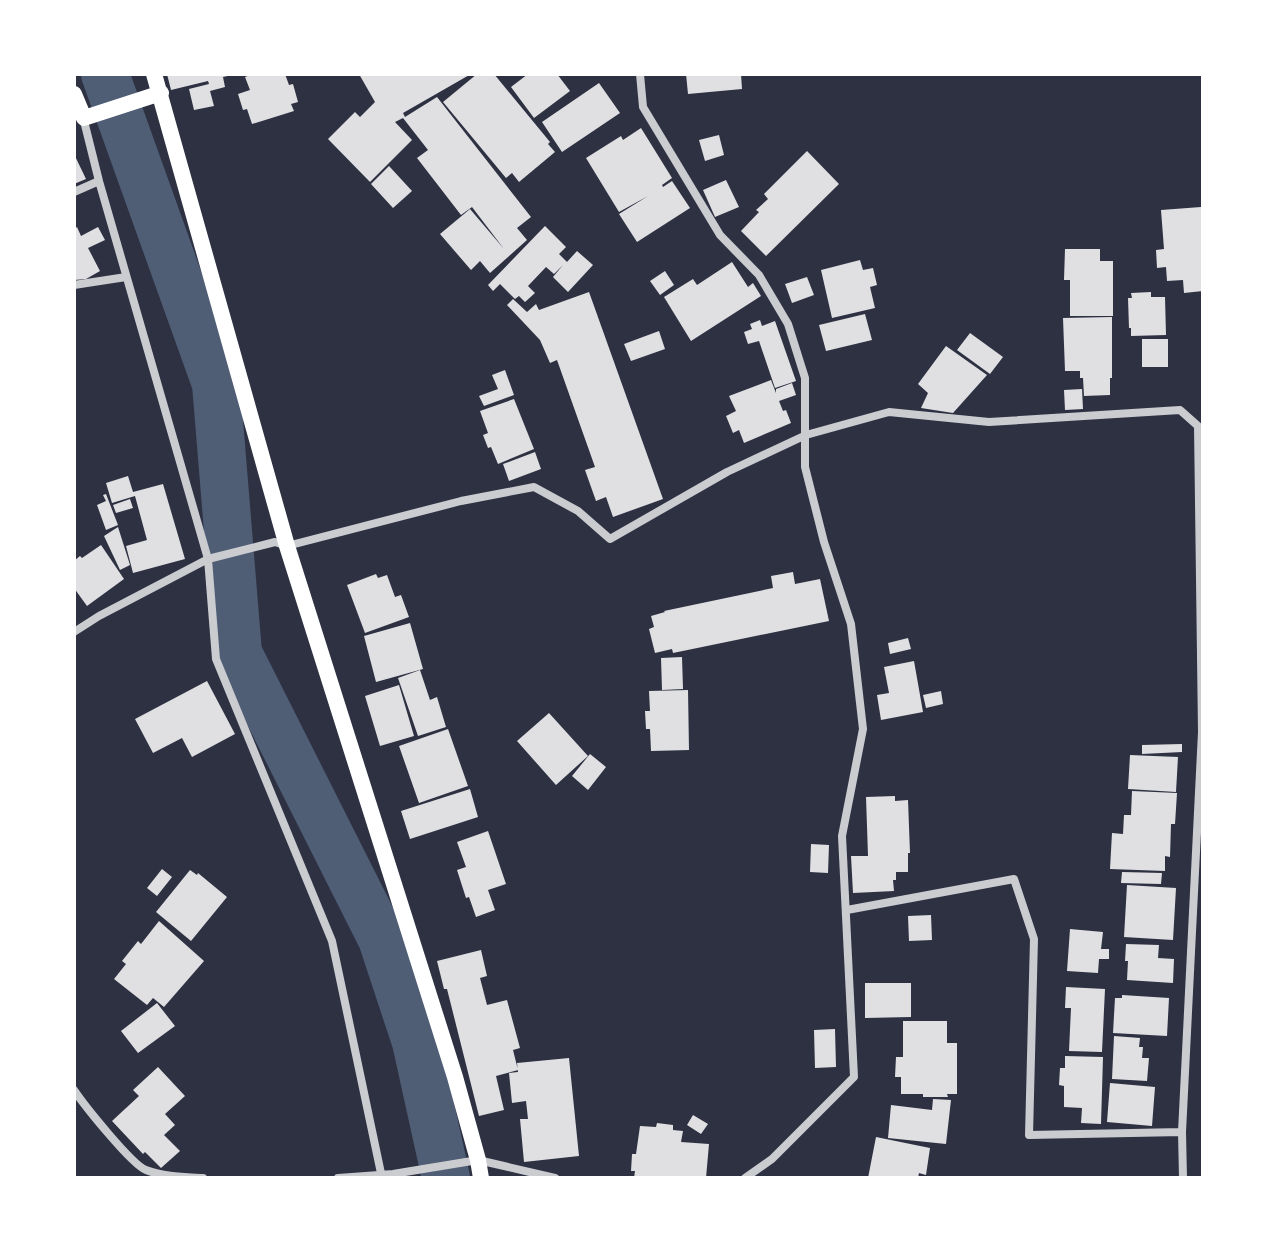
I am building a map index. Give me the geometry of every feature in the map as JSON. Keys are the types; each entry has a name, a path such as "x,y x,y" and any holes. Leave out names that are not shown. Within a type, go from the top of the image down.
{"main road":[{"path":"154,74 155,95 281,544 455,1077 471,1160 481,1178"},
{"path":"74,94 84,115 155,95"}],"street":[{"path":"640,74 643,107 720,235 759,275 788,324 805,378 805,467 824,542 851,624 863,729 842,836 854,1077 772,1159 745,1178"},
{"path":"84,115 99,181 208,559 216,659 332,941 381,1176"},
{"path":"74,192 99,181"},
{"path":"74,285 126,277"},
{"path":"74,632 208,559 534,487 578,511 610,539 727,472 806,435 889,412 989,422 1180,410 1198,426 1203,732 1182,1132 1183,1178"},
{"path":"847,910 1014,879 1034,939 1029,1135 1182,1132"},
{"path":"74,1090 89,1111 143,1169 175,1177 203,1178"},
{"path":"338,1178 381,1176 471,1160 555,1178"}],"building":[{"path":"167,74 232,75 223,77 225,87 210,91 214,106 194,110 189,89 209,84 208,81 171,90"},
{"path":"285,74 289,85 293,84 298,102 291,104 294,111 252,124 238,94 250,90 245,77"},
{"path":"359,74 471,74 403,113 405,117 437,97 531,217 517,228 527,240 490,273 480,261 471,270 440,234 470,209 504,249 472,207 461,215 417,158 428,150 403,118 395,122 412,140 370,182 328,139 355,112 360,117 375,102"},
{"path":"477,74 494,74 555,152 519,182 512,173 506,178 443,102"},
{"path":"528,74 557,74 570,91 534,118 511,87"},
{"path":"686,74 741,74 742,89 688,94"},
{"path":"599,83 620,113 562,152 542,122"},
{"path":"641,128 672,178 663,187 672,181 690,208 637,242 619,214 648,196 619,212 586,158 621,136 623,140"},
{"path":"719,135 724,155 705,161 699,140"},
{"path":"807,151 839,184 766,256 741,231 768,199 764,194"},
{"path":"74,154 86,179 74,184"},
{"path":"389,166 412,191 393,208 371,184"},
{"path":"726,180 739,207 715,217 703,190"},
{"path":"1201,207 1203,291 1184,293 1183,280 1167,281 1166,267 1157,268 1156,250 1164,249 1161,210"},
{"path":"545,226 566,247 559,254 567,262 577,251 593,265 568,292 553,277 563,265 554,274 546,267 528,286 535,293 525,302 519,296 515,299 500,284 493,291 488,285"},
{"path":"77,227 81,236 98,227 105,240 88,248 100,271 86,279 74,280 74,229"},
{"path":"1065,249 1100,249 1100,261 1113,261 1113,316 1070,316 1070,280 1064,280"},
{"path":"860,260 863,270 873,268 877,285 870,287 875,308 832,318 821,270"},
{"path":"732,262 748,287 753,283 761,296 691,341 664,297 693,279 697,285"},
{"path":"665,271 674,285 660,295 650,281"},
{"path":"807,277 814,295 792,303 785,284"},
{"path":"589,292 663,499 613,517 606,497 596,501 585,470 595,467 557,360 550,363 540,340 507,305 513,299 527,312 536,304 539,310"},
{"path":"1151,292 1151,297 1165,297 1166,335 1131,336 1128,298 1132,298 1131,293"},
{"path":"865,314 872,340 826,351 819,325"},
{"path":"1112,317 1110,395 1084,396 1080,371 1065,371 1063,318"},
{"path":"760,320 762,326 775,321 796,381 775,388 759,341 748,344 744,332 752,329 750,324"},
{"path":"659,331 665,349 631,361 624,344"},
{"path":"970,333 1003,357 990,374 957,350"},
{"path":"1142,339 1168,339 1168,367 1142,367"},
{"path":"946,346 987,375 953,413 921,408 928,393 918,384"},
{"path":"505,370 514,395 484,406 479,396 498,389 492,375"},
{"path":"771,380 776,393 776,389 792,383 796,395 779,401 791,423 744,443 739,430 733,433 726,416 736,411 729,396"},
{"path":"1082,389 1083,409 1065,410 1064,390"},
{"path":"514,399 534,449 498,464 483,435 488,433 480,411"},
{"path":"535,452 541,469 509,481 503,464"},
{"path":"128,476 133,492 163,484 185,559 133,573 126,546 147,540 135,496 112,503 106,483"},
{"path":"106,494 118,525 106,530 97,505 106,501 103,495"},
{"path":"130,499 133,508 116,513 113,505"},
{"path":"118,527 130,565 120,570 104,536"},
{"path":"101,545 124,579 87,606 74,588 74,561"},
{"path":"793,572 795,584 820,579 829,621 673,653 672,649 655,653 649,629 654,627 651,616 773,588 771,576"},
{"path":"376,574 378,578 387,575 395,597 401,595 409,617 365,633 347,585"},
{"path":"410,623 423,669 376,682 364,636"},
{"path":"908,638 911,649 890,654 888,643"},
{"path":"682,657 683,689 662,690 661,658"},
{"path":"914,661 923,712 881,720 877,695 889,693 884,667"},
{"path":"420,670 430,700 437,697 446,727 418,736 398,678"},
{"path":"207,681 235,734 192,757 182,738 153,753 135,719"},
{"path":"399,685 414,736 380,746 365,696"},
{"path":"688,690 689,750 651,751 645,711 650,711 649,691"},
{"path":"941,691 943,704 926,708 923,695"},
{"path":"549,713 588,756 556,785 517,741"},
{"path":"448,729 468,786 419,803 399,746"},
{"path":"1182,744 1182,752 1142,754 1142,745"},
{"path":"590,754 606,767 588,790 572,776"},
{"path":"1130,755 1178,757 1176,792 1128,789"},
{"path":"470,789 478,817 410,839 401,811"},
{"path":"1132,791 1177,793 1175,824 1171,824 1170,857 1165,856 1165,871 1110,869 1112,833 1123,834 1124,815 1131,815"},
{"path":"895,796 895,801 908,800 908,872 896,872 894,891 853,893 851,856 868,856 866,797"},
{"path":"488,831 506,884 488,890 495,910 476,917 457,870 466,867 457,842"},
{"path":"811,844 829,845 828,873 810,872"},
{"path":"162,869 172,877 157,896 147,888"},
{"path":"190,870 227,897 191,941 156,912"},
{"path":"1122,872 1162,873 1161,884 1121,883"},
{"path":"1127,885 1176,888 1173,940 1124,937"},
{"path":"931,915 932,940 909,941 908,916"},
{"path":"159,921 204,961 164,1007 153,998 147,1005 114,979 126,964 122,961 138,941 141,944"},
{"path":"1070,929 1103,932 1101,949 1109,949 1109,959 1099,959 1098,973 1067,971"},
{"path":"1126,944 1159,945 1158,958 1174,959 1173,983 1127,980"},
{"path":"481,950 487,976 480,978 487,1005 507,1000 520,1048 513,1050 518,1070 496,1076 504,1110 479,1116 437,961"},
{"path":"865,983 911,983 911,1017 865,1018"},
{"path":"1066,987 1105,989 1102,1052 1069,1051 1071,1008 1065,1008"},
{"path":"1122,995 1169,998 1167,1036 1113,1033 1115,998 1122,998"},
{"path":"157,1003 175,1026 138,1053 121,1031"},
{"path":"903,1021 947,1021 947,1043 957,1043 957,1094 923,1097 923,1094 901,1094 901,1077 895,1077 896,1057 903,1057"},
{"path":"835,1029 836,1067 815,1068 814,1030"},
{"path":"1114,1036 1140,1038 1142,1058 1149,1058 1147,1081 1112,1079"},
{"path":"1065,1056 1103,1057 1101,1124 1081,1123 1082,1108 1064,1107 1064,1086 1059,1085 1060,1068 1065,1068"},
{"path":"569,1058 579,1156 524,1162 520,1119 528,1119 526,1101 512,1103 509,1073 518,1072 517,1063"},
{"path":"158,1067 185,1096 165,1114 175,1125 164,1135 180,1151 161,1168 112,1121 139,1096 133,1090"},
{"path":"1110,1083 1155,1087 1152,1126 1107,1122"},
{"path":"933,1099 951,1100 946,1144 888,1138 891,1105 932,1110"},
{"path":"693,1115 708,1124 701,1134 687,1125"},
{"path":"657,1123 673,1125 673,1130 683,1131 681,1142 709,1144 706,1178 634,1178 635,1171 631,1171 632,1154 636,1154 640,1126 656,1127"},
{"path":"876,1137 930,1148 926,1175 919,1173 918,1178 868,1178"}],"waterway":[{"path":"105,74 216,384 238,653 382,939 416,1042 446,1178"}]}
